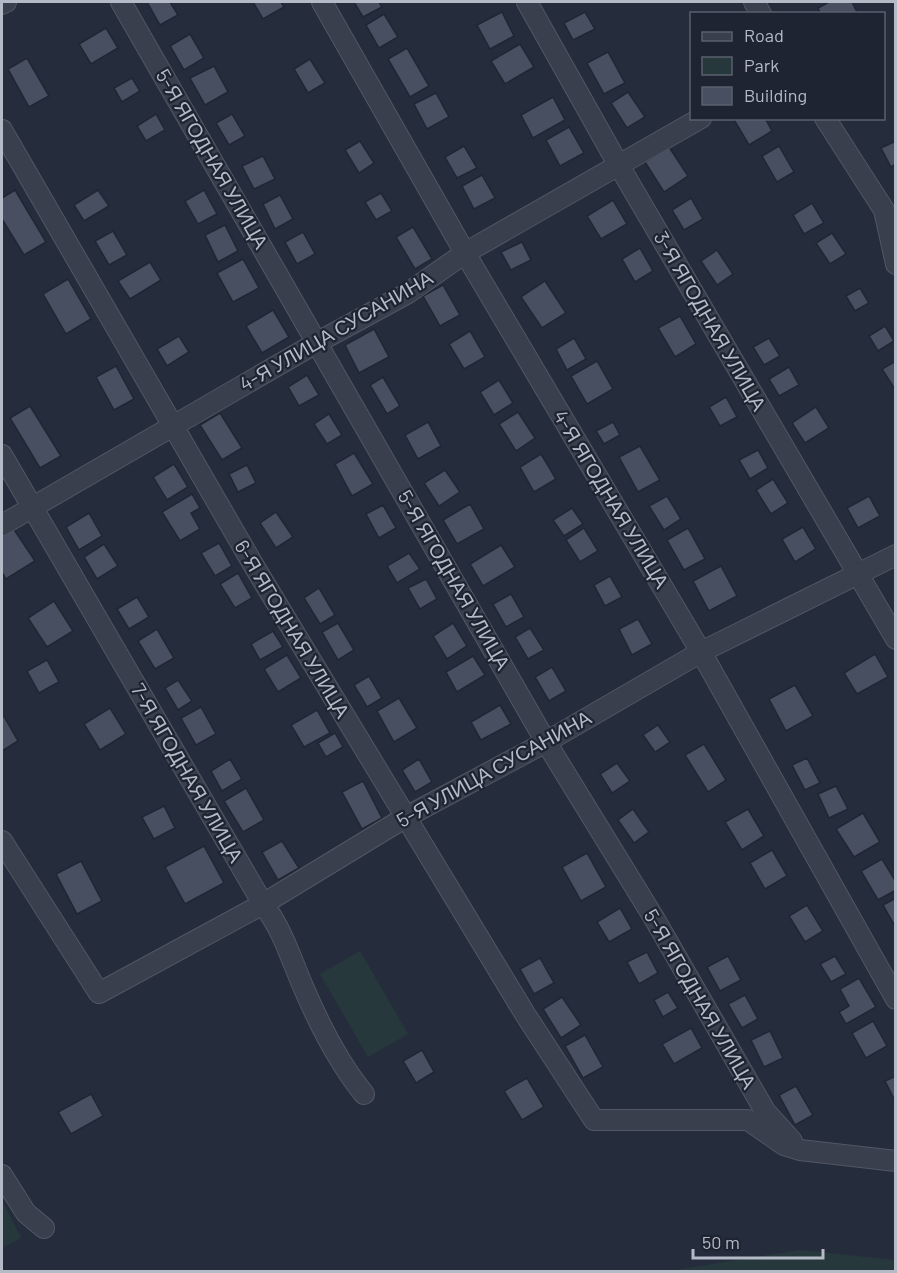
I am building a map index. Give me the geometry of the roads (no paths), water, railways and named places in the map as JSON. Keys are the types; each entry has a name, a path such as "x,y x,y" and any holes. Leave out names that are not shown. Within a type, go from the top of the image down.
{"street":[{"path":"2,4 6,2"},
{"name":"5-Я ЯГОДНАЯ УЛИЦА","path":"121,2 546,742 654,918 765,1111 800,1150"},
{"name":"4-Я ЯГОДНАЯ УЛИЦА","path":"322,2 465,253 701,652 896,999"},
{"name":"3-Я ЯГОДНАЯ УЛИЦА","path":"527,2 618,164 896,639"},
{"name":"4-Я УЛИЦА СУСАНИНА","path":"2,525 318,342 408,293 465,253 697,120"},
{"path":"826,120 884,210 896,264"},
{"name":"6-Я ЯГОДНАЯ УЛИЦА","path":"2,130 175,425 254,566 525,1014 594,1120 747,1120 784,1145 800,1150"},
{"name":"7-Я ЯГОДНАЯ УЛИЦА","path":"2,455 263,904 278,924 303,985 345,1071 364,1094"},
{"name":"5-Я УЛИЦА СУСАНИНА","path":"2,841 99,993 263,904 406,817 546,742 701,652 896,555"},
{"path":"800,1150 896,1161"},
{"path":"2,1175 26,1213 44,1228"}]}
